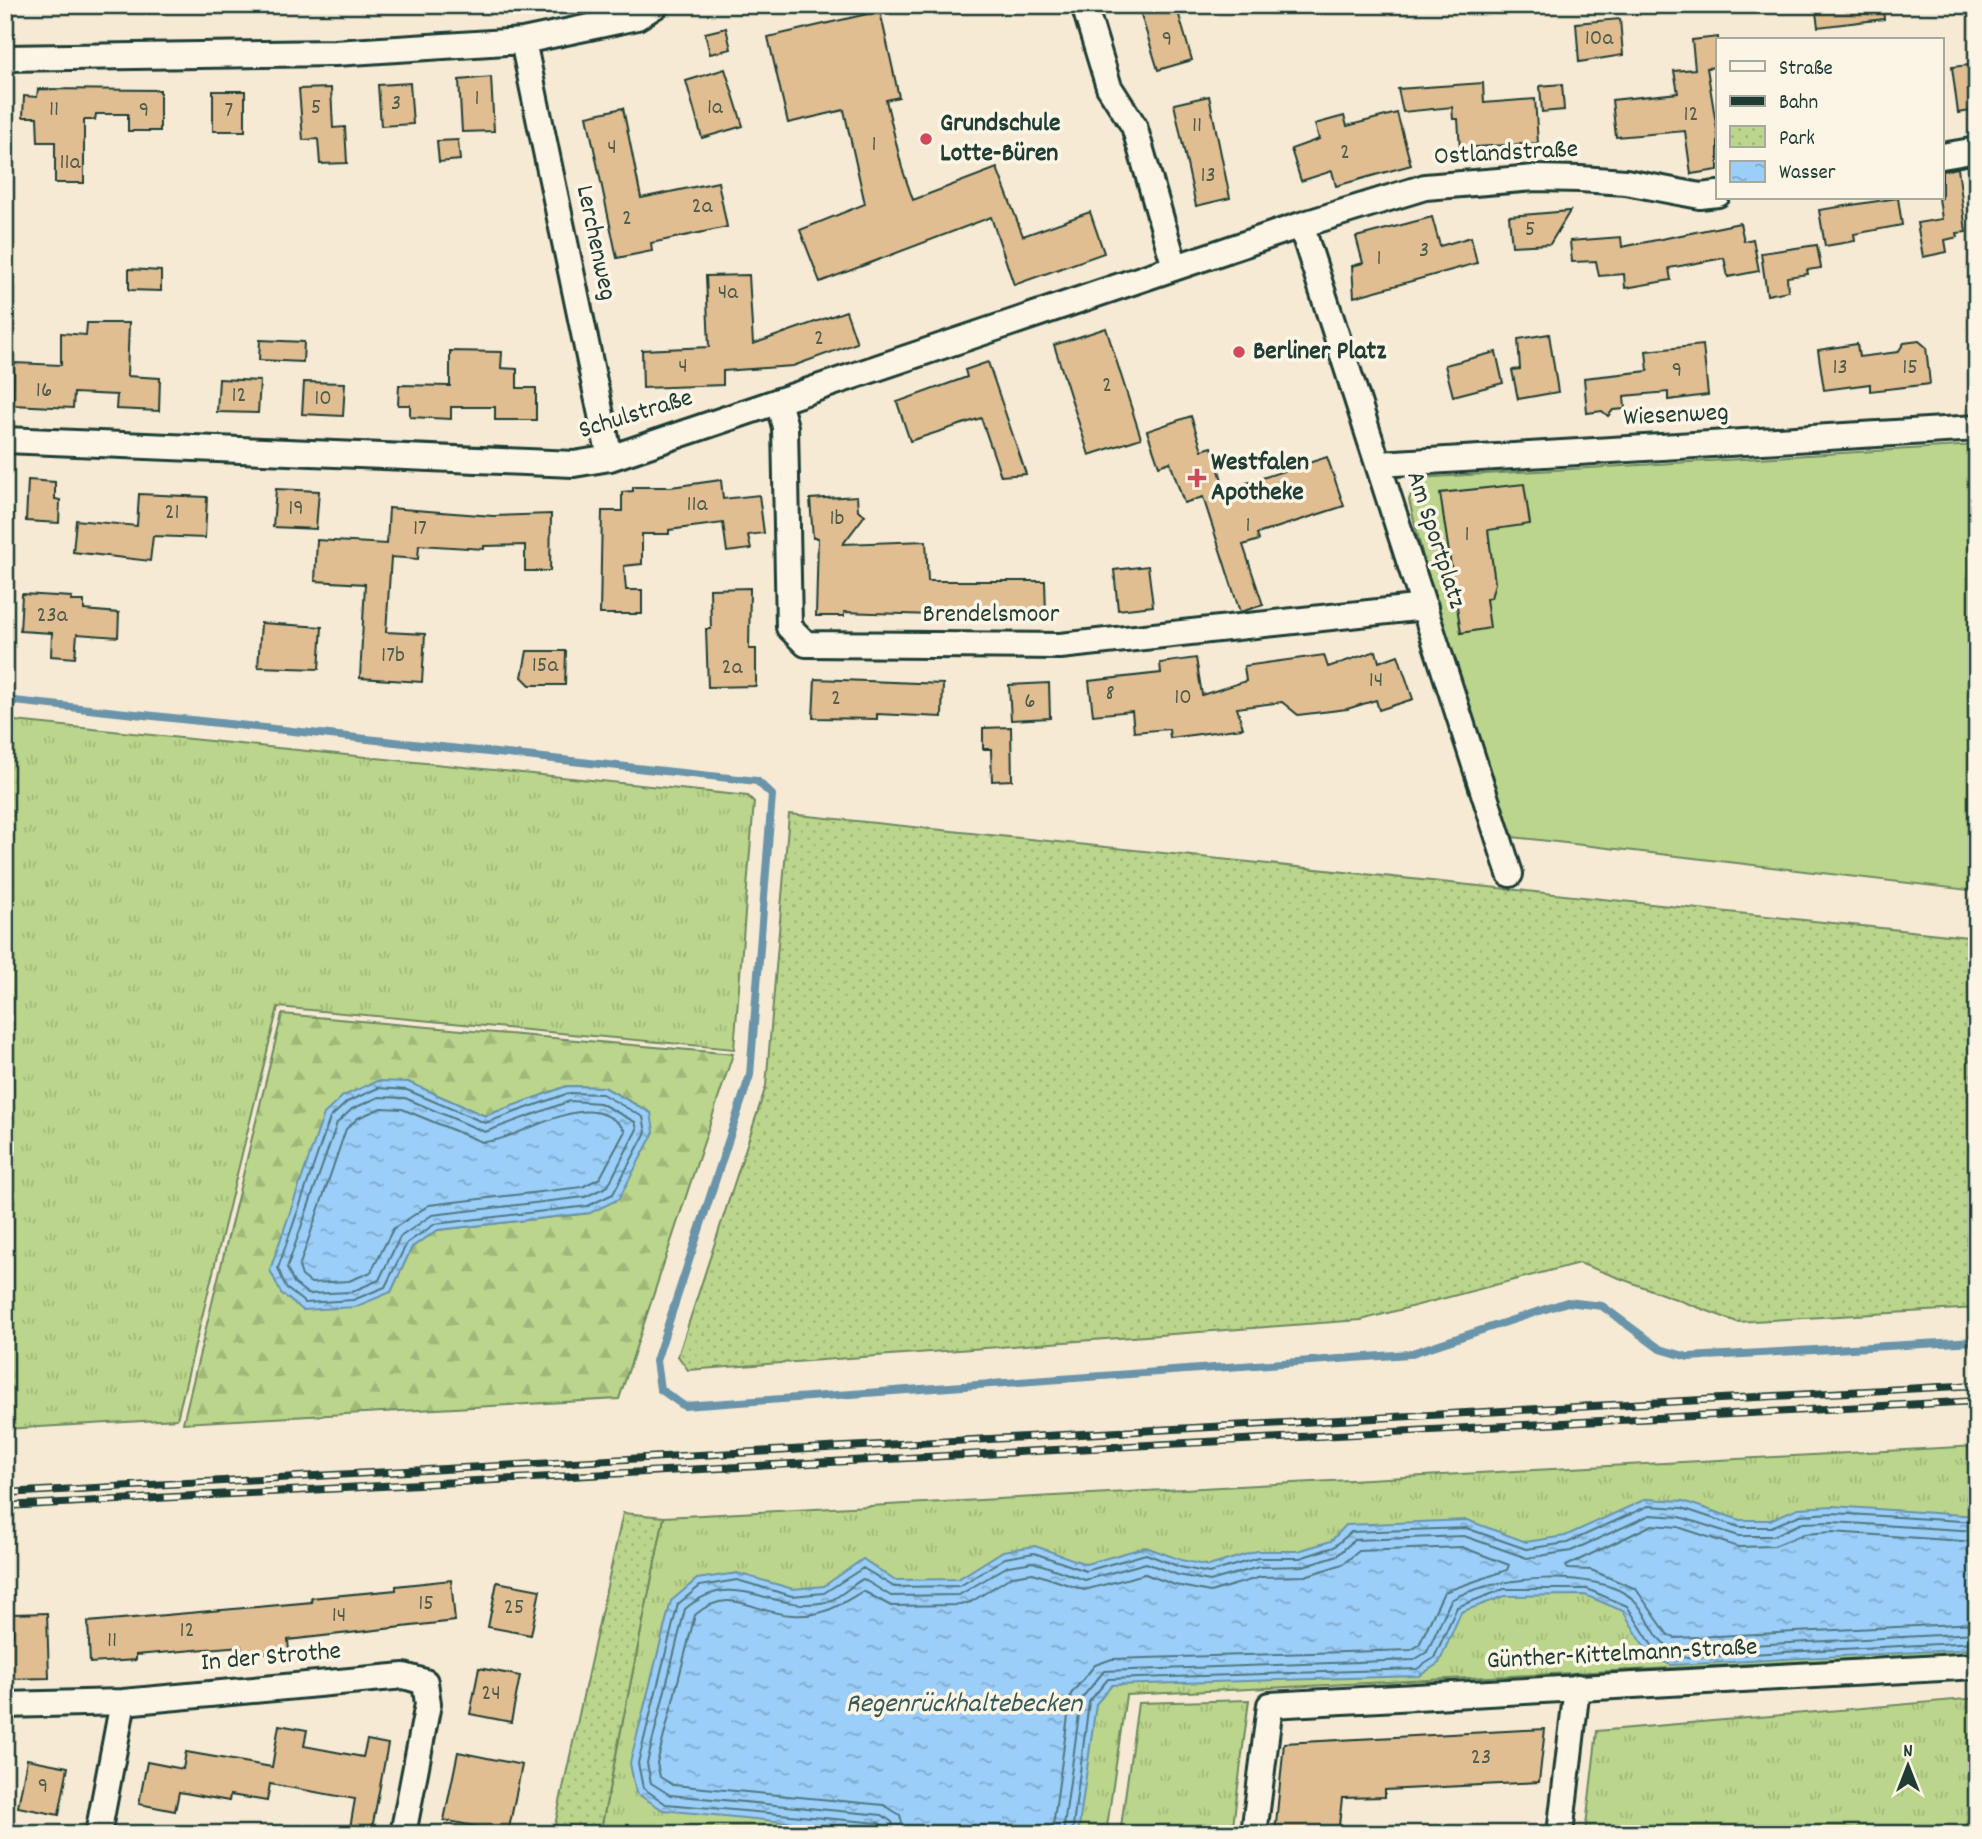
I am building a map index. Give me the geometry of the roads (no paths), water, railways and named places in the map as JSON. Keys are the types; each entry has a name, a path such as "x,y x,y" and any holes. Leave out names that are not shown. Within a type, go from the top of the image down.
{"street":[{"path":"1084,5 1109,87 1134,126 1175,267 1301,225"},
{"path":"5,58 335,54 523,41 637,17 656,6"},
{"name":"Lerchenweg","path":"523,41 610,458"},
{"path":"1944,156 1977,150"},
{"name":"Ostlandstraße","path":"1301,225 1425,187 1535,178 1626,183 1700,196 1716,194"},
{"name":"Am Sportplatz","path":"1301,225 1510,874"},
{"name":"Schulstraße","path":"5,440 560,464 610,458 1175,267"},
{"name":"Brendelsmoor","path":"778,401 785,427 789,627 806,643 1060,646 1425,607"},
{"name":"Wiesenweg","path":"1379,464 1977,428"},
{"name":"Günther-Kittelmann-Straße","path":"1254,1834 1270,1705 1977,1666"},
{"name":"In der Strothe","path":"5,1705 123,1702 404,1676 425,1682 428,1703 403,1834"},
{"path":"1560,1834 1577,1687"},
{"path":"98,1834 123,1702"}],"water":[{"path":"377,1081 408,1082 485,1116 567,1086 604,1087 651,1113 654,1132 619,1199 590,1213 438,1230 412,1247 391,1292 355,1307 303,1310 281,1293 270,1270 324,1114 343,1096"},
{"name":"Regenrückhaltebecken","path":"1646,1499 1683,1501 1740,1520 1770,1520 1798,1508 1833,1506 1977,1516 1977,1649 1671,1665 1650,1656 1623,1611 1585,1595 1505,1596 1461,1612 1439,1663 1419,1676 1112,1685 1096,1704 1078,1834 904,1834 663,1810 636,1793 630,1763 671,1601 697,1579 737,1573 793,1589 824,1586 863,1559 894,1580 958,1579 1003,1551 1035,1546 1086,1564 1146,1547 1181,1560 1209,1566 1257,1551 1298,1551 1331,1541 1346,1525 1467,1520 1526,1542 1565,1536"}],"waterway":[{"path":"5,700 757,781 772,795 750,1075 656,1361 660,1389 684,1406 1409,1354 1567,1302 1602,1306 1660,1349 1688,1357 1977,1341"}],"railway":[{"path":"5,1493 1977,1385"},
{"path":"5,1506 1977,1401"}],"place":[{"name":"Grundschule Lotte-Büren","path":"926,139"},
{"name":"Berliner Platz","path":"1239,352"},
{"name":"Westfalen Apotheke","path":"1197,478"}]}
